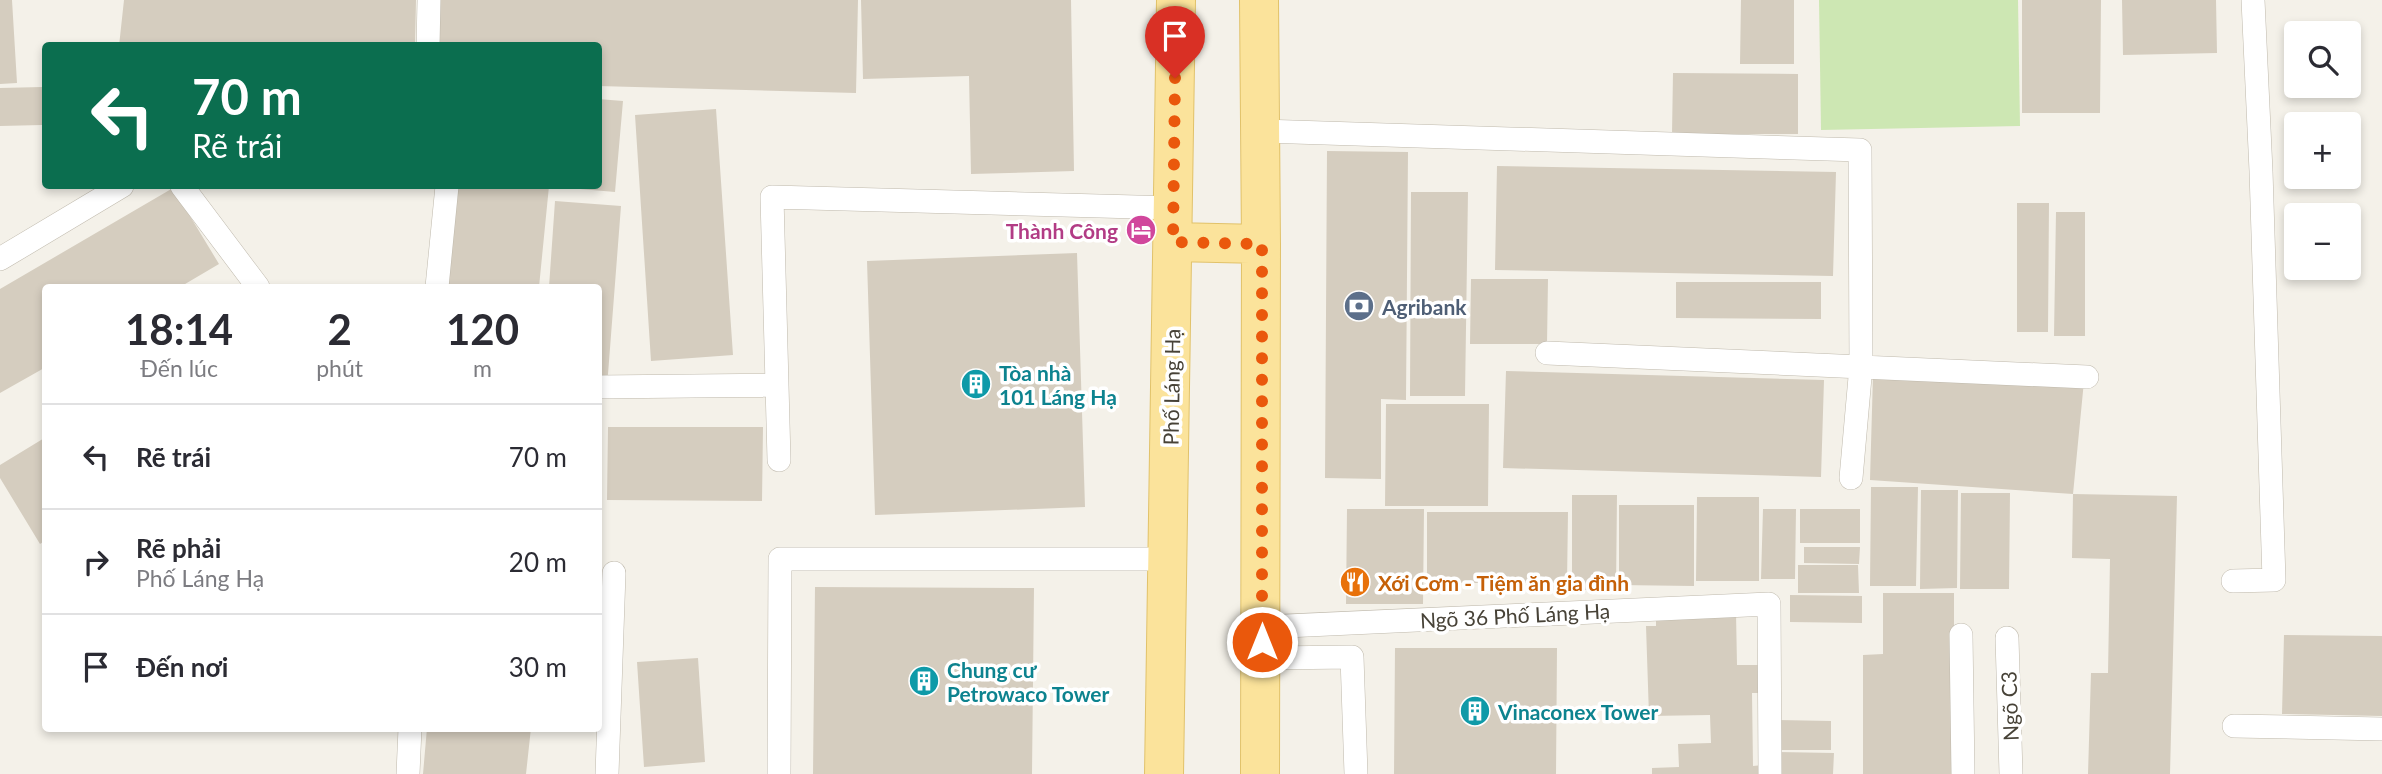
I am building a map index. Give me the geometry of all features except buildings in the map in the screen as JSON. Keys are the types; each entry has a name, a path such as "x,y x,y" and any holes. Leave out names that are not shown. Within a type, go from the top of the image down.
{"main road":[{"name":"Phố Láng Hạ","path":"1164,774 1176,0"},
{"path":"1259,0 1262,244 1260,774"},
{"path":"1173,225 1262,244"}],"lane":[{"path":"428,42 429,0"},
{"path":"2233,581 2274,580 2253,0"},
{"path":"1261,131 1860,150 1861,366 1850,478"},
{"path":"0,259 117,189"},
{"path":"184,189 256,284"},
{"path":"437,284 447,189"},
{"path":"779,460 772,197 1173,225"},
{"path":"1547,353 2087,377"},
{"path":"602,387 777,385"},
{"path":"779,774 780,559 1168,559"},
{"path":"607,774 614,573"},
{"name":"Ngõ 36 Phố Láng Hạ","path":"1262,642 1769,604 1770,774"},
{"path":"1961,635 1963,774"},
{"name":"Ngõ C3","path":"2007,638 2011,774"},
{"path":"1262,642 1352,657 1356,774"},
{"path":"2234,726 2382,729"},
{"path":"408,774 410,732"}],"green space":[{"path":"1819,0 2018,0 2020,126 1821,130"}],"place":[{"name":"Thành Công","path":"1141,230"},
{"name":"Agribank","path":"1359,306"},
{"name":"Tòa nhà 101 Láng Hạ","path":"976,384"},
{"name":"Xới Cơm - Tiệm ăn gia đình","path":"1355,582"},
{"name":"Chung cư Petrowaco Tower","path":"924,681"},
{"name":"Vinaconex Tower","path":"1475,711"}],"route":[{"path":"1175,78 1173,242 1262,244 1262,642"}]}
